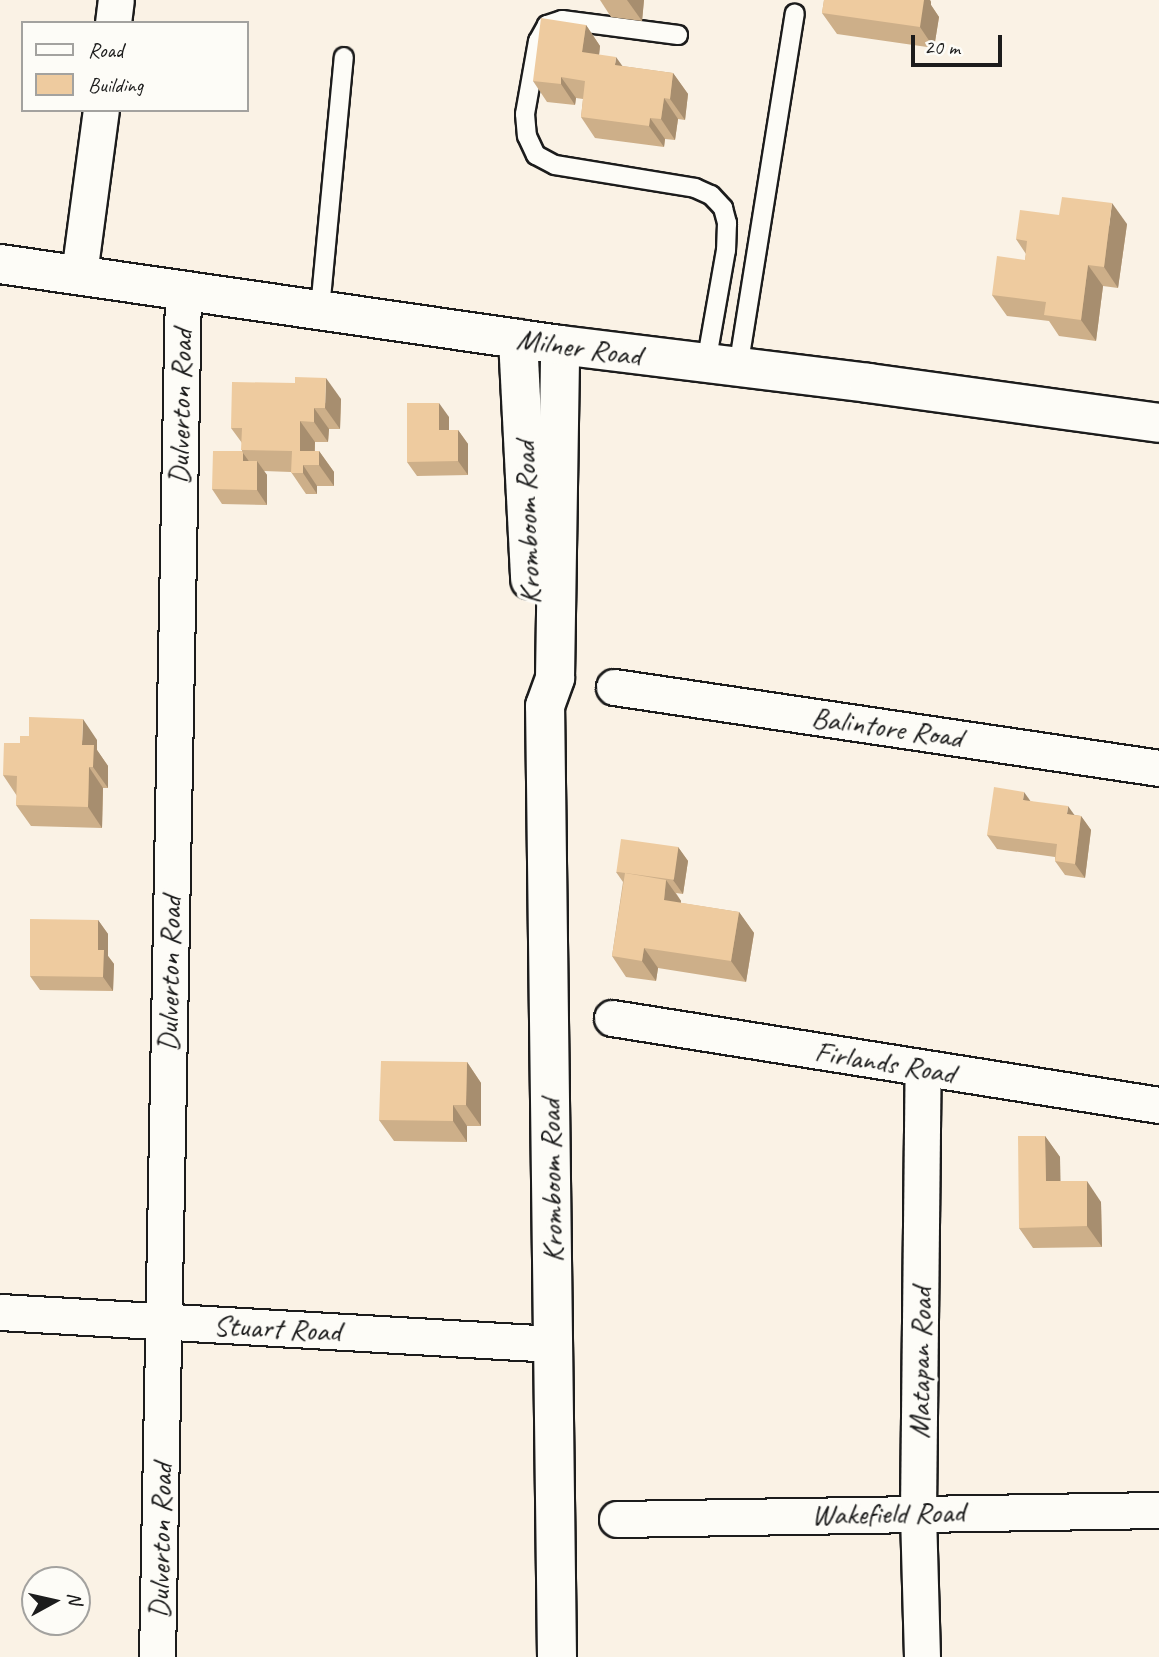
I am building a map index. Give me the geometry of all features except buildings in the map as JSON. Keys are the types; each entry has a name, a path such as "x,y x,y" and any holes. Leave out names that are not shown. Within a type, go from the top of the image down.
{"street":[{"path":"113,21 116,0"},
{"path":"79,274 101,112"},
{"name":"Milner Road","path":"0,264 560,345 1159,423"},
{"name":"Dulverton Road","path":"157,1657 183,290"},
{"name":"Kromboom Road","path":"519,339 533,678 545,706"},
{"name":"Kromboom Road","path":"557,1657 545,706 555,678 560,345"},
{"name":"Balintore Road","path":"614,687 1159,768"},
{"name":"Firlands Road","path":"612,1018 1159,1105"},
{"name":"Matapan Road","path":"922,1657 918,1512 923,1069"},
{"name":"Stuart Road","path":"0,1312 553,1344"},
{"name":"Wakefield Road","path":"617,1519 1159,1510"}],"lane":[{"path":"722,366 795,15"},
{"path":"678,35 562,20 547,25 538,41 525,114 527,136 536,155 555,165 695,188 711,195 723,208 727,223 722,366"},
{"path":"320,309 344,57"}]}
